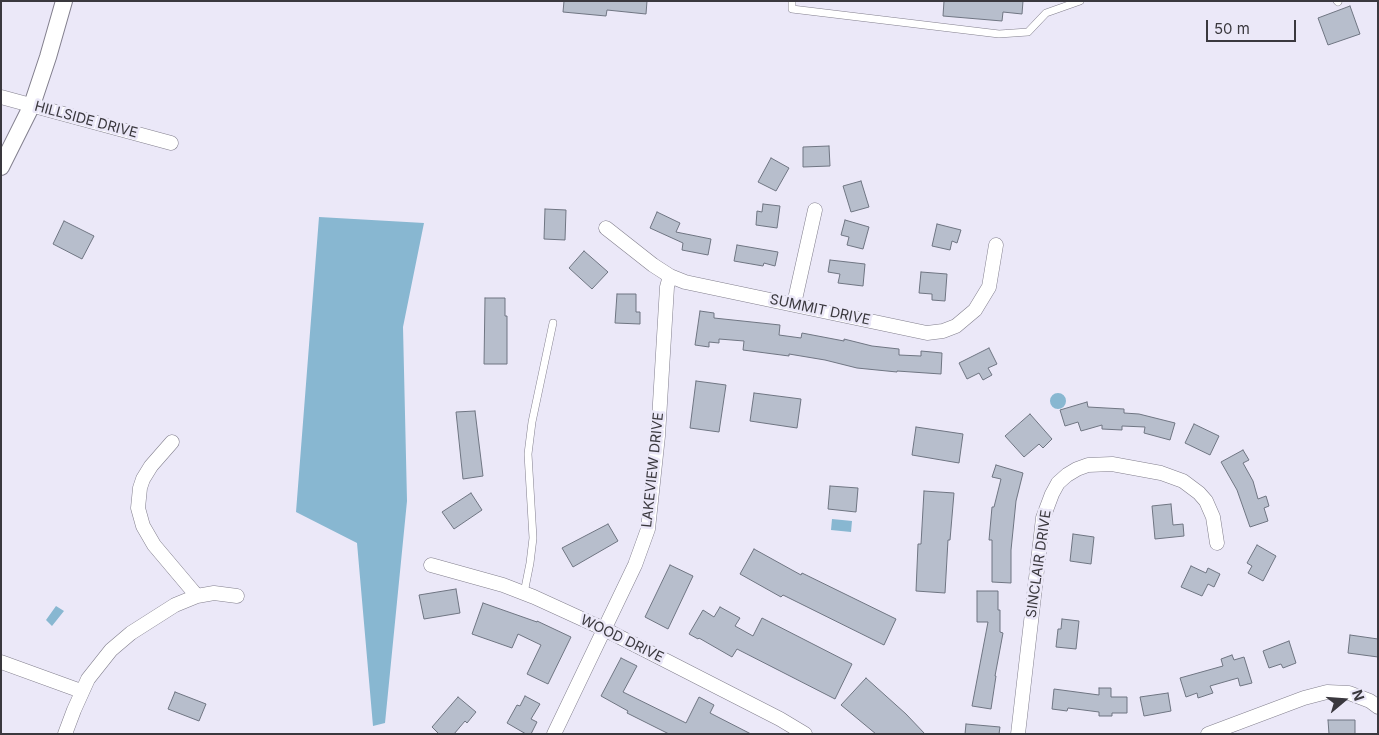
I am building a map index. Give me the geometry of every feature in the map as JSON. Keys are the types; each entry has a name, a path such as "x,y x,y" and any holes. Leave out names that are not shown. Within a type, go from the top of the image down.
{"street":[{"path":"1,167 32,104 64,1"},
{"name":"HILLSIDE DRIVE","path":"1,97 171,143"},
{"path":"794,304 815,210"},
{"name":"SUMMIT DRIVE","path":"606,228 670,276 694,285 794,304 926,333 943,331 956,326 975,310 989,287 996,245"},
{"name":"LAKEVIEW DRIVE","path":"554,734 635,565 648,529 658,436 667,287 670,276"},
{"path":"172,442 151,466 143,479 138,508 143,526 154,545 197,596"},
{"name":"SINCLAIR DRIVE","path":"1018,734 1043,518 1058,483 1077,468 1106,464 1161,473 1183,481 1206,501 1213,518 1217,543"},
{"name":"WOOD DRIVE","path":"430,564 524,593 604,629 780,719 805,734"},
{"path":"65,734 81,691 100,663 130,633 167,609 197,596 214,593 237,596"},
{"path":"1,662 81,691"},
{"path":"1208,734 1304,698 1327,692 1349,693 1378,706"}],"lane":[{"path":"792,1 792,9 998,34 1028,32 1046,13 1080,1"},
{"path":"524,593 533,538 528,454 532,422 553,323"}],"water":[{"path":"319,217 424,223 403,327 407,501 385,723 373,726 357,543 296,512"},
{"path":"1058,393 1064,395 1066,401 1064,407 1058,409 1052,407 1050,401 1052,395"},
{"path":"832,519 852,521 851,532 831,530"},
{"path":"56,606 64,611 52,626 46,620"}],"building":[{"path":"564,1 647,1 646,14 607,10 606,16 563,12"},
{"path":"944,1 1023,1 1022,14 1003,12 1002,21 943,16"},
{"path":"1350,6 1360,34 1328,45 1318,18"},
{"path":"829,146 830,166 803,167 803,147"},
{"path":"771,158 789,168 776,191 758,182"},
{"path":"861,181 869,207 851,212 843,186"},
{"path":"763,204 780,206 777,228 756,225 757,211 762,212"},
{"path":"545,209 566,210 565,240 544,239"},
{"path":"657,212 680,223 676,232 711,239 708,255 682,250 683,243 650,228"},
{"path":"845,220 869,227 863,249 847,245 849,237 841,235"},
{"path":"64,221 94,236 82,259 53,244"},
{"path":"937,224 961,230 957,243 952,241 950,250 932,246"},
{"path":"737,245 778,252 775,266 764,263 763,266 734,261"},
{"path":"584,251 608,272 592,289 569,268"},
{"path":"830,260 865,264 863,286 838,283 840,274 828,272"},
{"path":"921,272 947,274 945,301 932,300 932,294 919,293"},
{"path":"617,294 636,294 636,312 640,312 640,324 615,323"},
{"path":"485,298 505,298 507,364 484,364"},
{"path":"700,311 714,313 714,318 780,325 779,335 801,338 802,333 844,341 844,339 872,346 899,349 899,355 921,356 921,351 942,353 941,374 857,368 789,354 789,356 743,350 744,341 719,339 719,343 709,342 709,347 695,345"},
{"path":"989,348 997,364 988,368 992,375 983,380 979,373 967,379 959,363"},
{"path":"696,381 726,385 719,432 690,428"},
{"path":"754,393 801,399 797,428 750,421"},
{"path":"1087,402 1088,407 1124,409 1124,413 1139,414 1175,423 1170,440 1144,433 1145,427 1122,426 1122,430 1102,429 1102,425 1081,431 1078,422 1065,426 1060,410"},
{"path":"475,411 483,476 463,479 456,412"},
{"path":"1030,414 1052,439 1043,448 1039,444 1024,457 1005,436"},
{"path":"1194,424 1219,436 1210,455 1185,443"},
{"path":"916,427 963,434 959,463 912,455"},
{"path":"1243,450 1249,460 1243,463 1253,481 1258,499 1266,496 1269,506 1264,508 1268,521 1250,527 1237,490 1221,462"},
{"path":"996,465 1023,473 1016,501 1011,550 1011,583 992,582 992,540 989,540 992,507 994,507 1001,479 992,477"},
{"path":"830,486 858,488 856,512 828,509"},
{"path":"924,491 954,493 950,540 948,540 945,593 916,591 918,544 921,544"},
{"path":"471,493 482,510 454,529 442,512"},
{"path":"1171,504 1173,525 1183,524 1184,536 1155,539 1152,506"},
{"path":"608,524 618,541 573,567 562,548"},
{"path":"1073,534 1094,537 1091,564 1070,561"},
{"path":"1257,545 1276,556 1263,581 1248,573 1252,566 1247,563"},
{"path":"754,549 801,575 802,573 896,619 884,645 783,595 781,597 740,574"},
{"path":"670,565 693,576 668,629 645,617"},
{"path":"1191,566 1206,573 1208,568 1220,574 1214,587 1208,584 1202,596 1181,587"},
{"path":"456,589 460,613 424,619 419,595"},
{"path":"977,591 998,591 1000,632 1003,633 991,709 972,706 988,622 977,622"},
{"path":"483,603 537,621 571,637 548,684 527,674 541,645 518,634 512,648 472,634"},
{"path":"720,607 740,618 735,626 753,636 762,618 852,664 835,699 737,649 732,657 689,634 703,610 714,617"},
{"path":"1062,619 1079,621 1076,649 1056,647 1058,629 1061,629"},
{"path":"1350,635 1378,639 1378,657 1348,653"},
{"path":"1289,641 1296,663 1283,668 1281,664 1269,668 1263,651"},
{"path":"1232,655 1234,660 1244,657 1252,683 1240,686 1238,678 1210,686 1213,693 1198,698 1197,693 1186,697 1180,678 1223,666 1221,659"},
{"path":"621,658 637,666 623,692 686,723 699,697 714,705 710,713 751,734 669,734 627,713 628,711 601,696"},
{"path":"866,678 925,734 876,734 841,705"},
{"path":"1099,688 1111,688 1111,697 1127,697 1127,713 1112,713 1112,716 1099,716 1099,712 1068,708 1067,711 1052,709 1054,689 1099,695"},
{"path":"175,692 206,704 199,721 168,709"},
{"path":"1168,693 1171,711 1144,716 1140,697"},
{"path":"525,696 540,704 531,719 537,722 531,734 526,734 507,723 517,705 520,706"},
{"path":"458,697 476,712 454,734 439,734 432,727"},
{"path":"1328,720 1355,720 1355,734 1329,734"},
{"path":"966,724 1000,727 999,734 965,734"}]}
